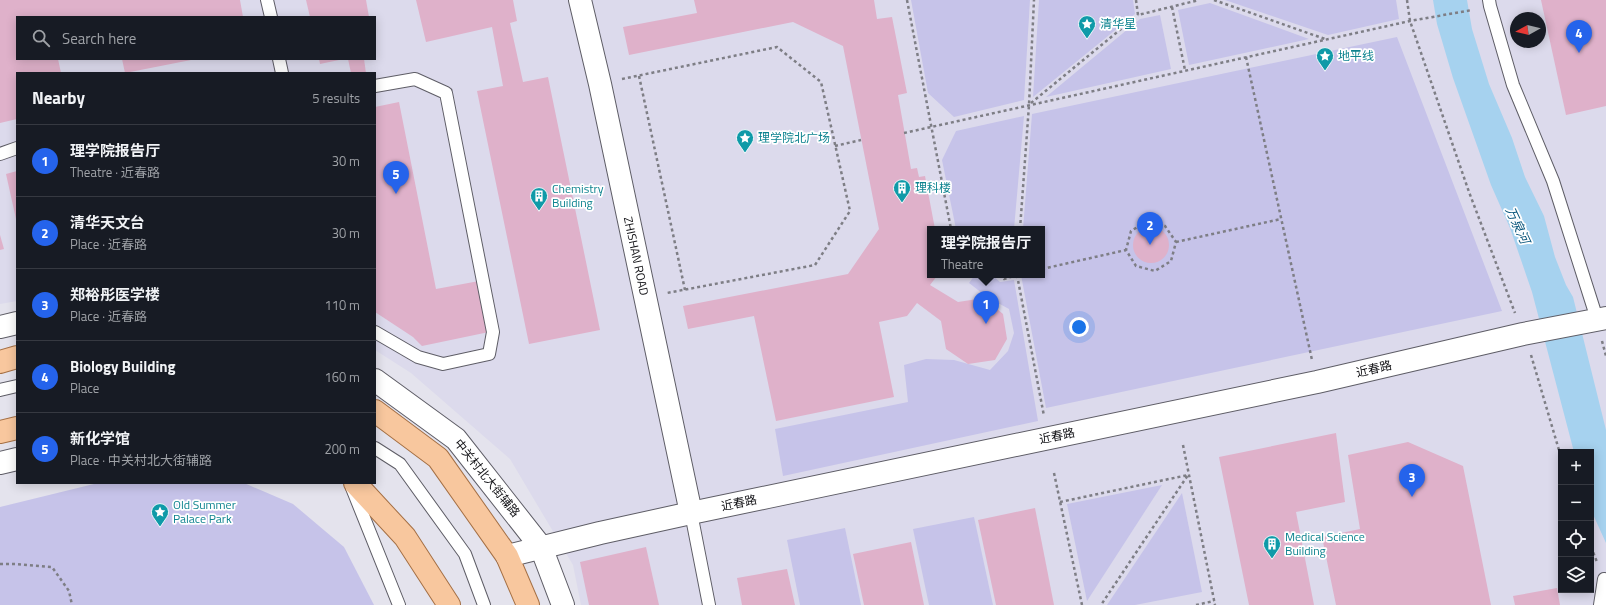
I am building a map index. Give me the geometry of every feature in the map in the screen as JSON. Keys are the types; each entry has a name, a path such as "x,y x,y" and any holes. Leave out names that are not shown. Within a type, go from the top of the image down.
{"main road":[{"path":"0,362 16,357"},
{"path":"376,412 438,458 507,556 528,605"},
{"path":"0,432 16,428"},
{"path":"356,484 405,537 449,605"}],"street":[{"name":"ZHISHAN ROAD","path":"580,0 600,84 691,513"},
{"name":"近春路","path":"507,556 691,513 1317,382 1523,334 1601,318"},
{"path":"0,327 16,323"},
{"name":"中关村北大街辅路","path":"376,381 456,438 541,547 563,605"},
{"path":"0,463 16,459"}],"lane":[{"path":"267,0 271,16"},
{"path":"1489,3 1513,85 1553,181 1601,318"},
{"path":"280,60 282,72"},
{"path":"376,86 414,79 446,93 493,332 489,354 442,364 418,357 376,333"},
{"path":"0,154 16,148"},
{"path":"0,390 16,386"},
{"path":"376,449 400,464 465,554 484,605"},
{"path":"350,484 399,605"},
{"path":"691,513 710,605"},
{"path":"1600,605 1604,579"}],"path":[{"path":"907,0 950,226"},
{"path":"1020,226 1029,105 1034,0"},
{"path":"1136,0 1138,15"},
{"path":"1029,105 1138,15 1199,0"},
{"path":"1214,0 1327,39"},
{"path":"1407,0 1410,21 1470,192 1536,370 1559,449"},
{"path":"904,132 1489,3"},
{"path":"1172,7 1185,70"},
{"path":"600,84 777,47 821,82 850,212 815,265 645,298"},
{"path":"1246,57 1317,382"},
{"path":"639,76 685,290"},
{"path":"835,146 861,140"},
{"path":"1176,242 1281,219"},
{"path":"1147,221 1165,226 1176,242 1171,261 1155,271 1136,266 1126,250 1131,231 1147,221"},
{"path":"1045,269 1126,250"},
{"path":"1019,278 1048,438"},
{"path":"1183,445 1214,603 1196,605"},
{"path":"1054,473 1082,605"},
{"path":"1060,502 1188,475"},
{"path":"1101,605 1188,475"},
{"path":"0,564 52,567 69,591 72,605"}],"shaded area":[{"path":"0,0 1606,0 1606,605 581,605 573,565 510,459 411,373 376,351 376,72 16,72 16,301 0,304"},
{"path":"911,0 1030,0 1024,100 954,117 928,93"},
{"path":"1039,0 1133,0 1135,14 1033,97"},
{"path":"1225,0 1396,0 1399,19 1328,35"},
{"path":"1210,3 1309,39 1189,65 1178,10"},
{"path":"1160,15 1171,69 1046,97 1140,19"},
{"path":"1397,37 1502,311 1046,408 1022,278 1045,278 1045,226 1023,226 1032,114"},
{"path":"1024,116 1014,226 955,226 942,160 956,131"},
{"path":"973,278 995,278 1000,282 1014,280 1038,421 783,476 775,429 908,402 904,365 926,359 954,360 990,370 1008,351 1014,333 1009,309 987,297 969,283"},
{"name":"Old Summer Palace Park","path":"94,484 246,484 293,504 344,547 374,605 0,605 0,507"},
{"path":"1162,485 1087,601 1067,504"},
{"path":"1182,493 1202,592 1135,605 1107,605"},
{"path":"974,517 993,605 929,605 913,529"},
{"path":"845,528 861,605 800,605 787,540"}],"water":[{"name":"万泉河","path":"1433,0 1467,0 1472,29 1489,84 1512,138 1525,177 1544,216 1555,257 1566,285 1573,297 1606,430 1606,543 1594,517 1594,449 1573,449 1532,292 1510,228 1491,185 1453,78 1437,24"}],"building":[{"path":"0,0 240,0 243,16 16,16 16,60 58,60 61,72 16,72 16,119 0,123"},
{"path":"306,0 366,0 369,16 310,16"},
{"name":"Chemistry Building","path":"416,0 513,0 517,21 510,23 523,82 548,77 600,330 529,344 477,91 503,86 492,27 426,42"},
{"name":"理科楼","path":"694,0 874,0 877,19 892,17 907,93 898,95 911,169 917,168 919,177 925,176 934,226 927,226 927,278 935,278 930,285 958,302 984,298 1003,314 1007,339 995,360 968,364 946,349 941,321 917,303 907,316 879,322 894,397 776,421 754,316 688,329 683,306 848,274 879,229 843,46 793,22 629,55 623,27 697,13"},
{"path":"1541,0 1606,0 1606,106 1566,115 1546,23 1546,12 1544,12"},
{"path":"122,60 191,60 130,72 125,72"},
{"path":"319,60 339,60 320,64"},
{"path":"348,60 364,60 366,72 351,72"},
{"path":"399,102 436,289 479,281 489,332 422,346 413,337 376,313 376,107"},
{"path":"16,171 16,219 6,174"},
{"path":"1155,227 1164,232 1168,238 1168,252 1164,258 1155,263 1147,263 1138,258 1134,252 1133,241 1138,232 1144,228"},
{"path":"0,235 4,249 0,250"},
{"name":"Medical Science Building","path":"1336,433 1345,502 1296,512 1314,605 1249,605 1219,457"},
{"path":"1408,442 1463,466 1491,605 1336,605 1322,537 1360,529 1348,455"},
{"path":"1035,508 1054,605 996,605 978,520"},
{"path":"911,542 924,605 864,605 853,554"},
{"path":"646,547 659,605 589,605 580,562"},
{"path":"787,569 795,605 742,605 737,578"},
{"path":"1557,588 1560,605 1515,605 1513,596"}],"place":[{"name":"清华星","path":"1087,39"},
{"name":"Biology Building","path":"1579,53"},
{"name":"地平线","path":"1325,71"},
{"name":"理学院北广场","path":"745,153"},
{"name":"新化学馆","path":"396,194"},
{"name":"理科楼","path":"902,203"},
{"name":"Chemistry Building","path":"539,211"},
{"name":"清华天文台","path":"1150,245"},
{"name":"理学院报告厅","path":"986,324"},
{"name":"郑裕彤医学楼","path":"1412,497"},
{"name":"Old Summer Palace Park","path":"160,527"},
{"name":"Medical Science Building","path":"1272,559"}]}
